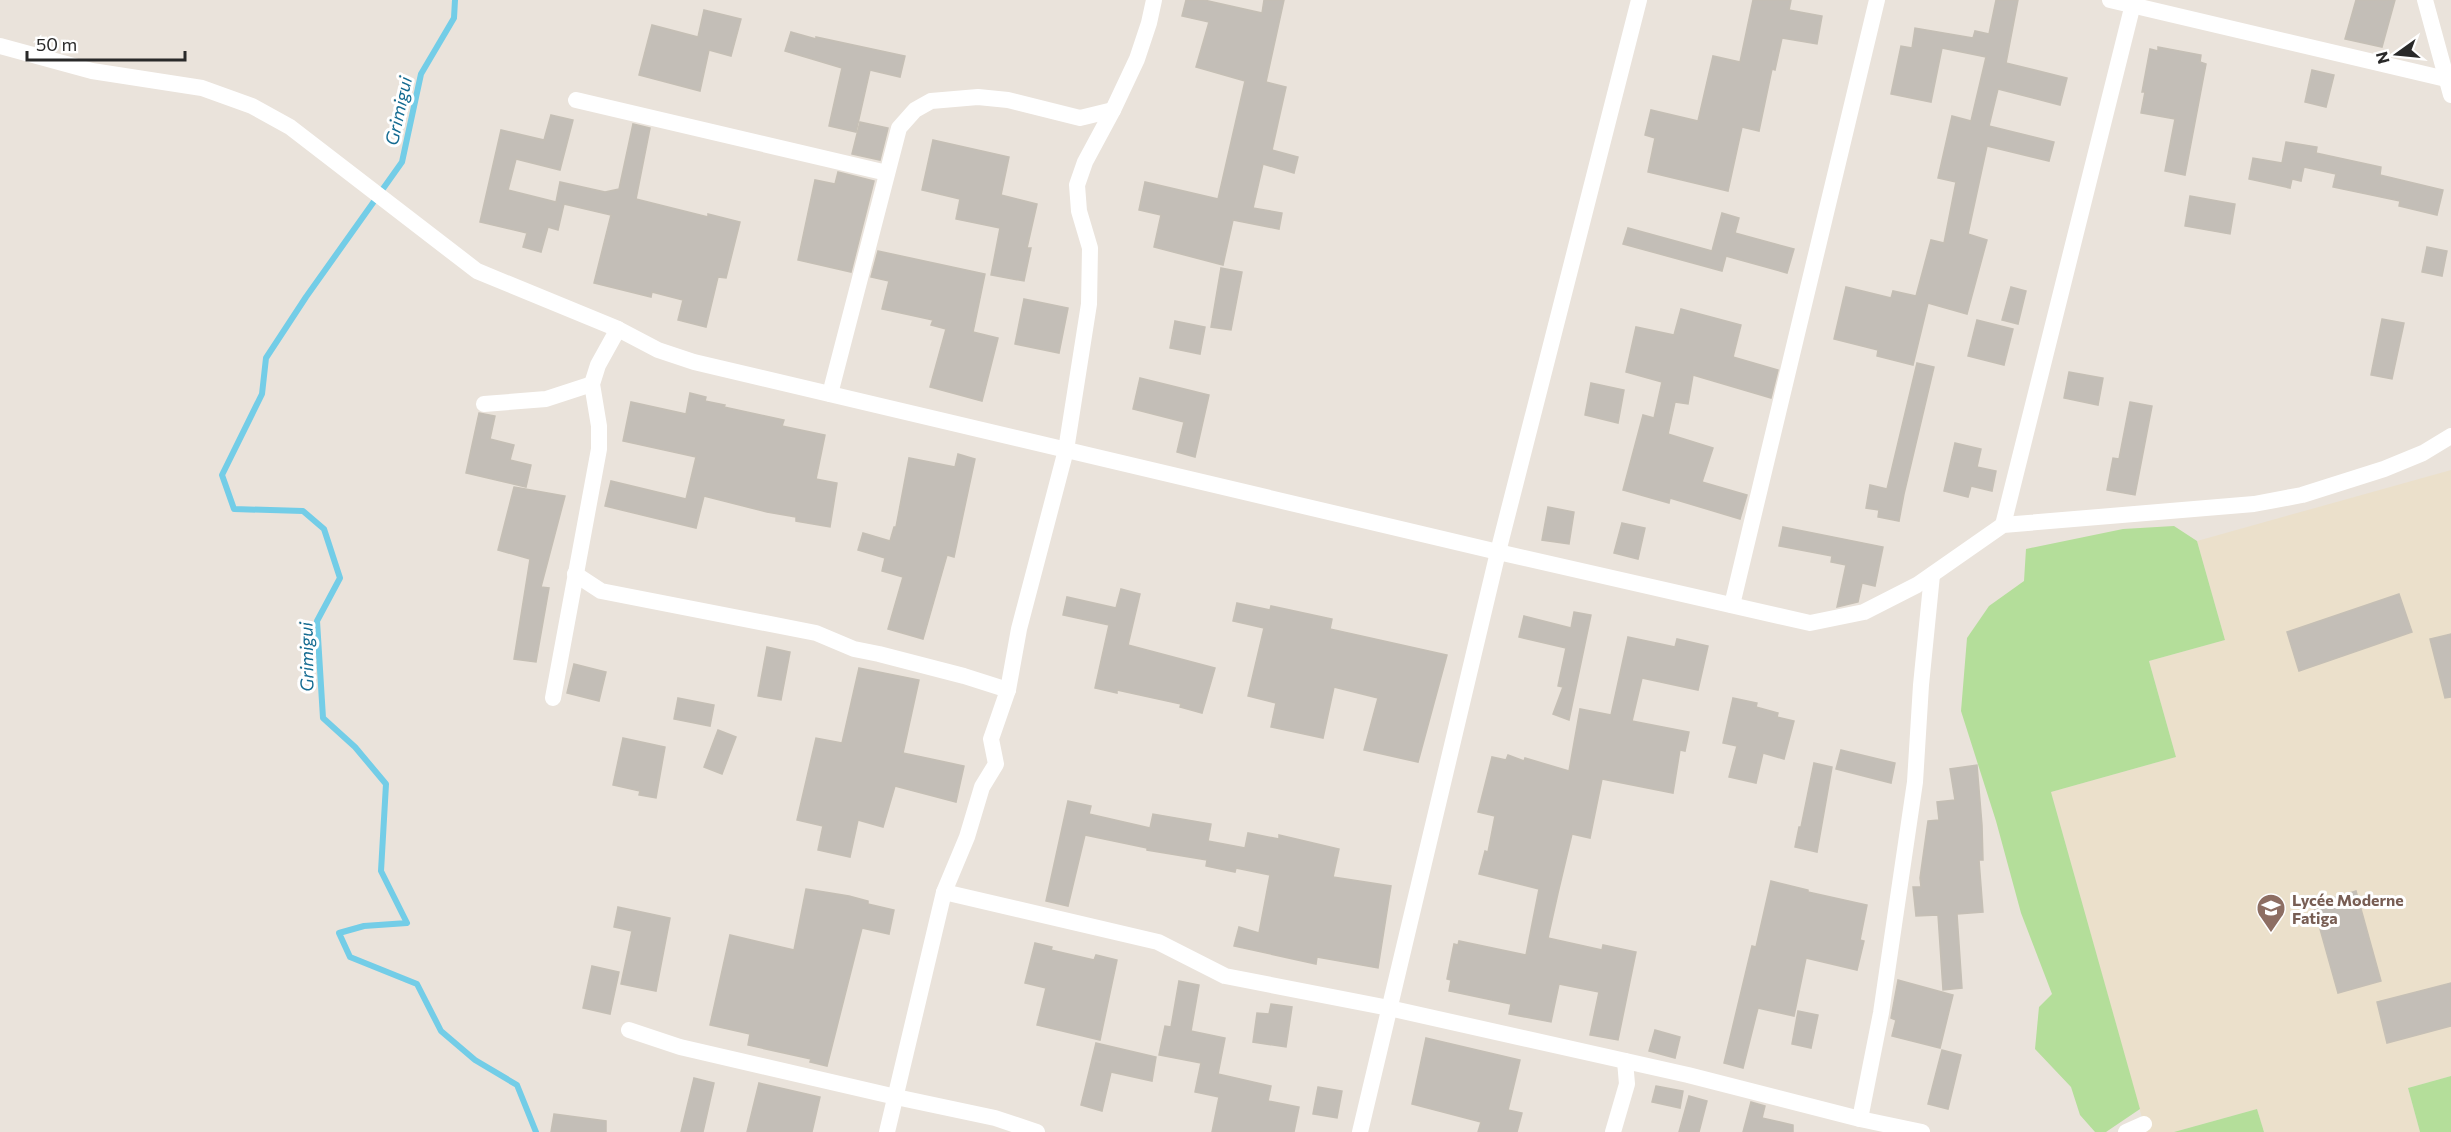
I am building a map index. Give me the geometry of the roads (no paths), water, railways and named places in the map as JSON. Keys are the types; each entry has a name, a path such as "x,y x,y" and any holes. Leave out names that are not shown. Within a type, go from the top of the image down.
{"street":[{"path":"886,1132 944,892 967,837 982,787 996,764 991,739 1008,690 1019,628 1065,450 1089,304 1090,248 1079,211 1077,185 1085,162 1137,59 1154,0"},
{"path":"1360,1132 1498,552 1639,0"},
{"path":"1732,605 1877,0"},
{"path":"2110,0 2134,3 2449,87"},
{"path":"2425,0 2449,87"},
{"path":"2003,525 2134,3"},
{"path":"0,46 92,70 202,88 252,106 290,128 477,271 618,329 658,350 694,362 1498,552 1810,623 1864,612 1917,585 2003,525 2254,504 2302,495 2384,469 2423,453 2451,436"},
{"path":"830,394 899,128 915,110 932,101 978,97 1008,100 1080,118 1113,110"},
{"path":"576,100 887,173"},
{"path":"553,698 598,449 599,426 592,384 598,365 618,329"},
{"path":"484,404 546,399 592,384"},
{"path":"575,574 601,591 816,633 854,649 964,676 1008,690"},
{"path":"1860,1119 1881,1013 1915,782 1921,685 1932,575"},
{"path":"944,892 1158,942 1225,976 1389,1008 1688,1075 1860,1119 1922,1132"},
{"path":"629,1030 681,1047 995,1118 1037,1132"},
{"path":"1613,1132 1627,1083 1625,1061"},
{"path":"2126,1132 2144,1124"}],"waterway":[{"name":"Grimigui","path":"455,0 454,18 421,74 402,162 306,297 266,358 262,394 222,475 234,509 303,511 324,529 340,578 317,621 323,718 355,747 386,784 381,871 407,923 364,926 339,933 350,957 417,984 441,1031 475,1060 517,1085 536,1132"}],"place":[{"name":"Lycée Moderne Fatiga","path":"2271,934"}]}
